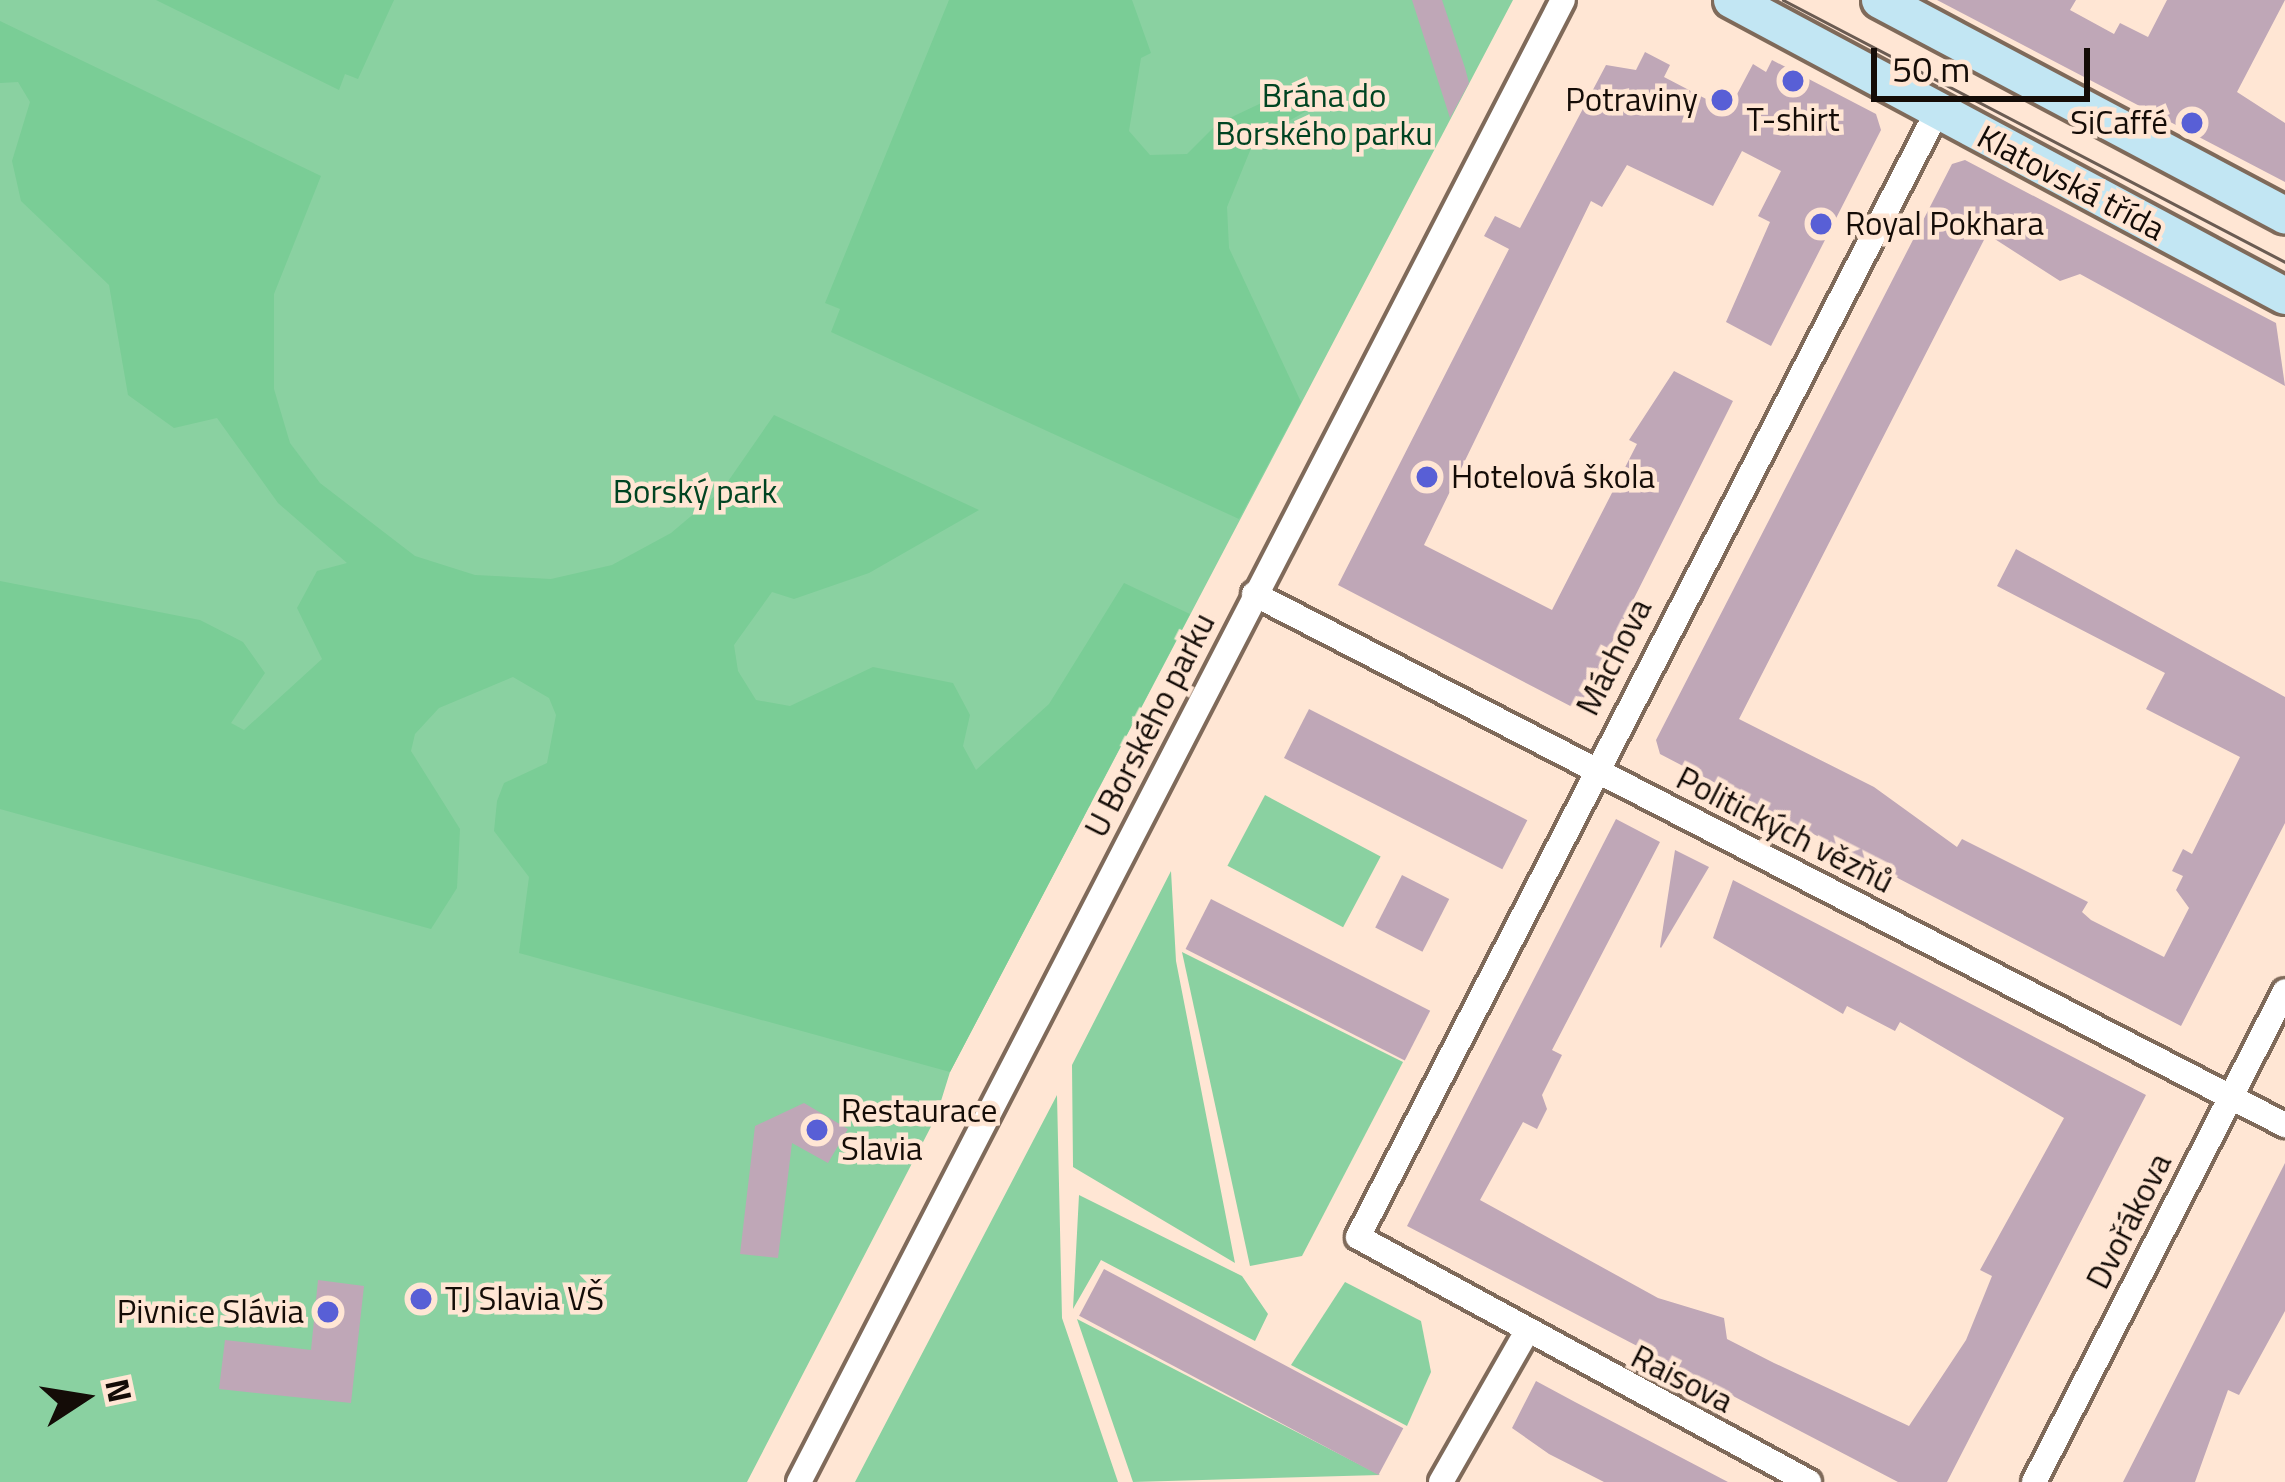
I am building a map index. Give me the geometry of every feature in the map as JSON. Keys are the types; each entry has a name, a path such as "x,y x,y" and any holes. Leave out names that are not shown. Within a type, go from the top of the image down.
{"main road":[{"name":"Klatovská třída","path":"1732,0 2285,296"},
{"path":"1880,0 2285,215"}],"street":[{"name":"U Borského parku","path":"799,1482 1562,0"},
{"name":"Máchova","path":"1358,1238 1593,768 1937,112"},
{"name":"Politických vězňů","path":"1254,594 2285,1125"},
{"name":"Dvořákova","path":"2034,1482 2285,991"},
{"name":"Raisova","path":"1358,1238 1525,1336 1809,1482"},
{"path":"1441,1482 1525,1336"}],"green space":[{"name":"Borský park","path":"0,0 1513,0 950,1072 936,1117 747,1482 0,1482"},
{"path":"156,0 394,0 358,79 345,74 339,90"},
{"path":"949,0 1132,0 1151,53 1141,58 1129,131 1150,155 1187,154 1217,124 1302,84 1315,95 1317,105 1254,141 1227,207 1229,248 1301,402 1239,519 831,332 840,309 825,303"},
{"path":"0,21 321,176 274,294 274,389 290,443 320,483 415,556 475,575 551,579 612,565 671,533 722,490 774,415 979,510 869,573 794,599 772,592 734,645 738,671 756,700 790,706 873,667 953,683 970,715 963,746 976,770 1049,704 1124,583 1190,614 950,1072 519,953 529,877 494,831 497,801 504,783 547,763 556,715 549,698 513,677 439,708 415,734 411,751 460,829 457,888 431,929 0,809 0,581 200,620 243,642 265,673 231,723 244,730 322,659 297,608 317,571 347,563 278,503 217,418 174,428 128,395 109,285 21,201 12,161 30,102 18,82 0,83"},
{"path":"1265,795 1381,857 1343,927 1227,866"},
{"path":"1171,871 1176,961 1235,1263 1073,1167 1072,1065"},
{"path":"1182,952 1403,1062 1302,1256 1250,1266"},
{"path":"1057,1095 1062,1318 1118,1482 855,1482"},
{"path":"1079,1195 1242,1276 1268,1314 1255,1341 1101,1260 1073,1309"},
{"path":"1345,1282 1421,1321 1431,1372 1407,1426 1291,1365"},
{"path":"1077,1319 1380,1475 1133,1482"}],"building":[{"name":"Brána do Borského parku","path":"1412,0 1442,0 1465,68 1469,83 1450,118"},
{"path":"1937,0 2076,0 2070,10 2114,34 2120,23 2148,37 2167,0 2285,0 2237,92 2285,123 2285,182"},
{"path":"1645,52 1670,65 1664,77 1710,101 1716,88 1735,98 1753,64 1766,72 1772,60 1876,114 1881,130 1771,346 1726,322 1770,222 1758,216 1781,171 1742,151 1713,206 1627,165 1602,207 1591,201 1424,545 1552,610 1637,444 1629,440 1674,371 1733,401 1578,710 1338,585 1509,249 1484,236 1495,216 1520,228 1606,65 1636,70"},
{"path":"1965,160 2276,323 2285,386 2080,274 2060,281 1987,234 1739,719 1874,787 1957,847 1962,839 2088,902 2082,912 2091,920 2164,957 2189,908 2176,890 2183,876 2172,871 2183,849 2192,854 2240,757 2146,709 2165,673 1997,586 2016,549 2285,697 2285,823 2181,1026 1660,754 1656,740 1952,164"},
{"path":"1309,709 1527,820 1502,869 1284,758"},
{"path":"1616,819 1660,842 1552,1050 1562,1055 1542,1095 1547,1109 1537,1129 1523,1122 1480,1200 1658,1298 1724,1318 1727,1339 1909,1426 1966,1340 1992,1276 1980,1270 2064,1118 1900,1022 1895,1031 1847,1006 1843,1014 1713,938 1733,880 2146,1095 1947,1482 1898,1482 1407,1226"},
{"path":"1675,850 1709,867 1661,948 1660,947"},
{"path":"1402,875 1449,899 1422,952 1375,928"},
{"path":"1211,899 1430,1011 1405,1061 1186,949"},
{"path":"804,1103 848,1129 828,1163 792,1143 778,1258 740,1254 755,1126"},
{"path":"2285,1163 2285,1311 2239,1395 2228,1390 2195,1482 2123,1482"},
{"path":"1104,1269 1403,1428 1378,1475 1079,1316"},
{"path":"318,1280 364,1286 351,1403 219,1389 225,1340 311,1350"},
{"path":"1536,1381 1728,1482 1604,1482 1549,1454 1512,1428"}],"tram line":[{"path":"1783,0 2285,262"}],"place":[{"name":"T-shirt","path":"1793,81"},
{"name":"Potraviny","path":"1722,100"},
{"name":"SiCaffé","path":"2192,123"},
{"name":"Royal Pokhara","path":"1821,224"},
{"name":"Hotelová škola","path":"1427,477"},
{"name":"Restaurace Slavia","path":"817,1130"},
{"name":"TJ Slavia VŠ","path":"421,1299"},
{"name":"Pivnice Slávia","path":"328,1312"}]}
